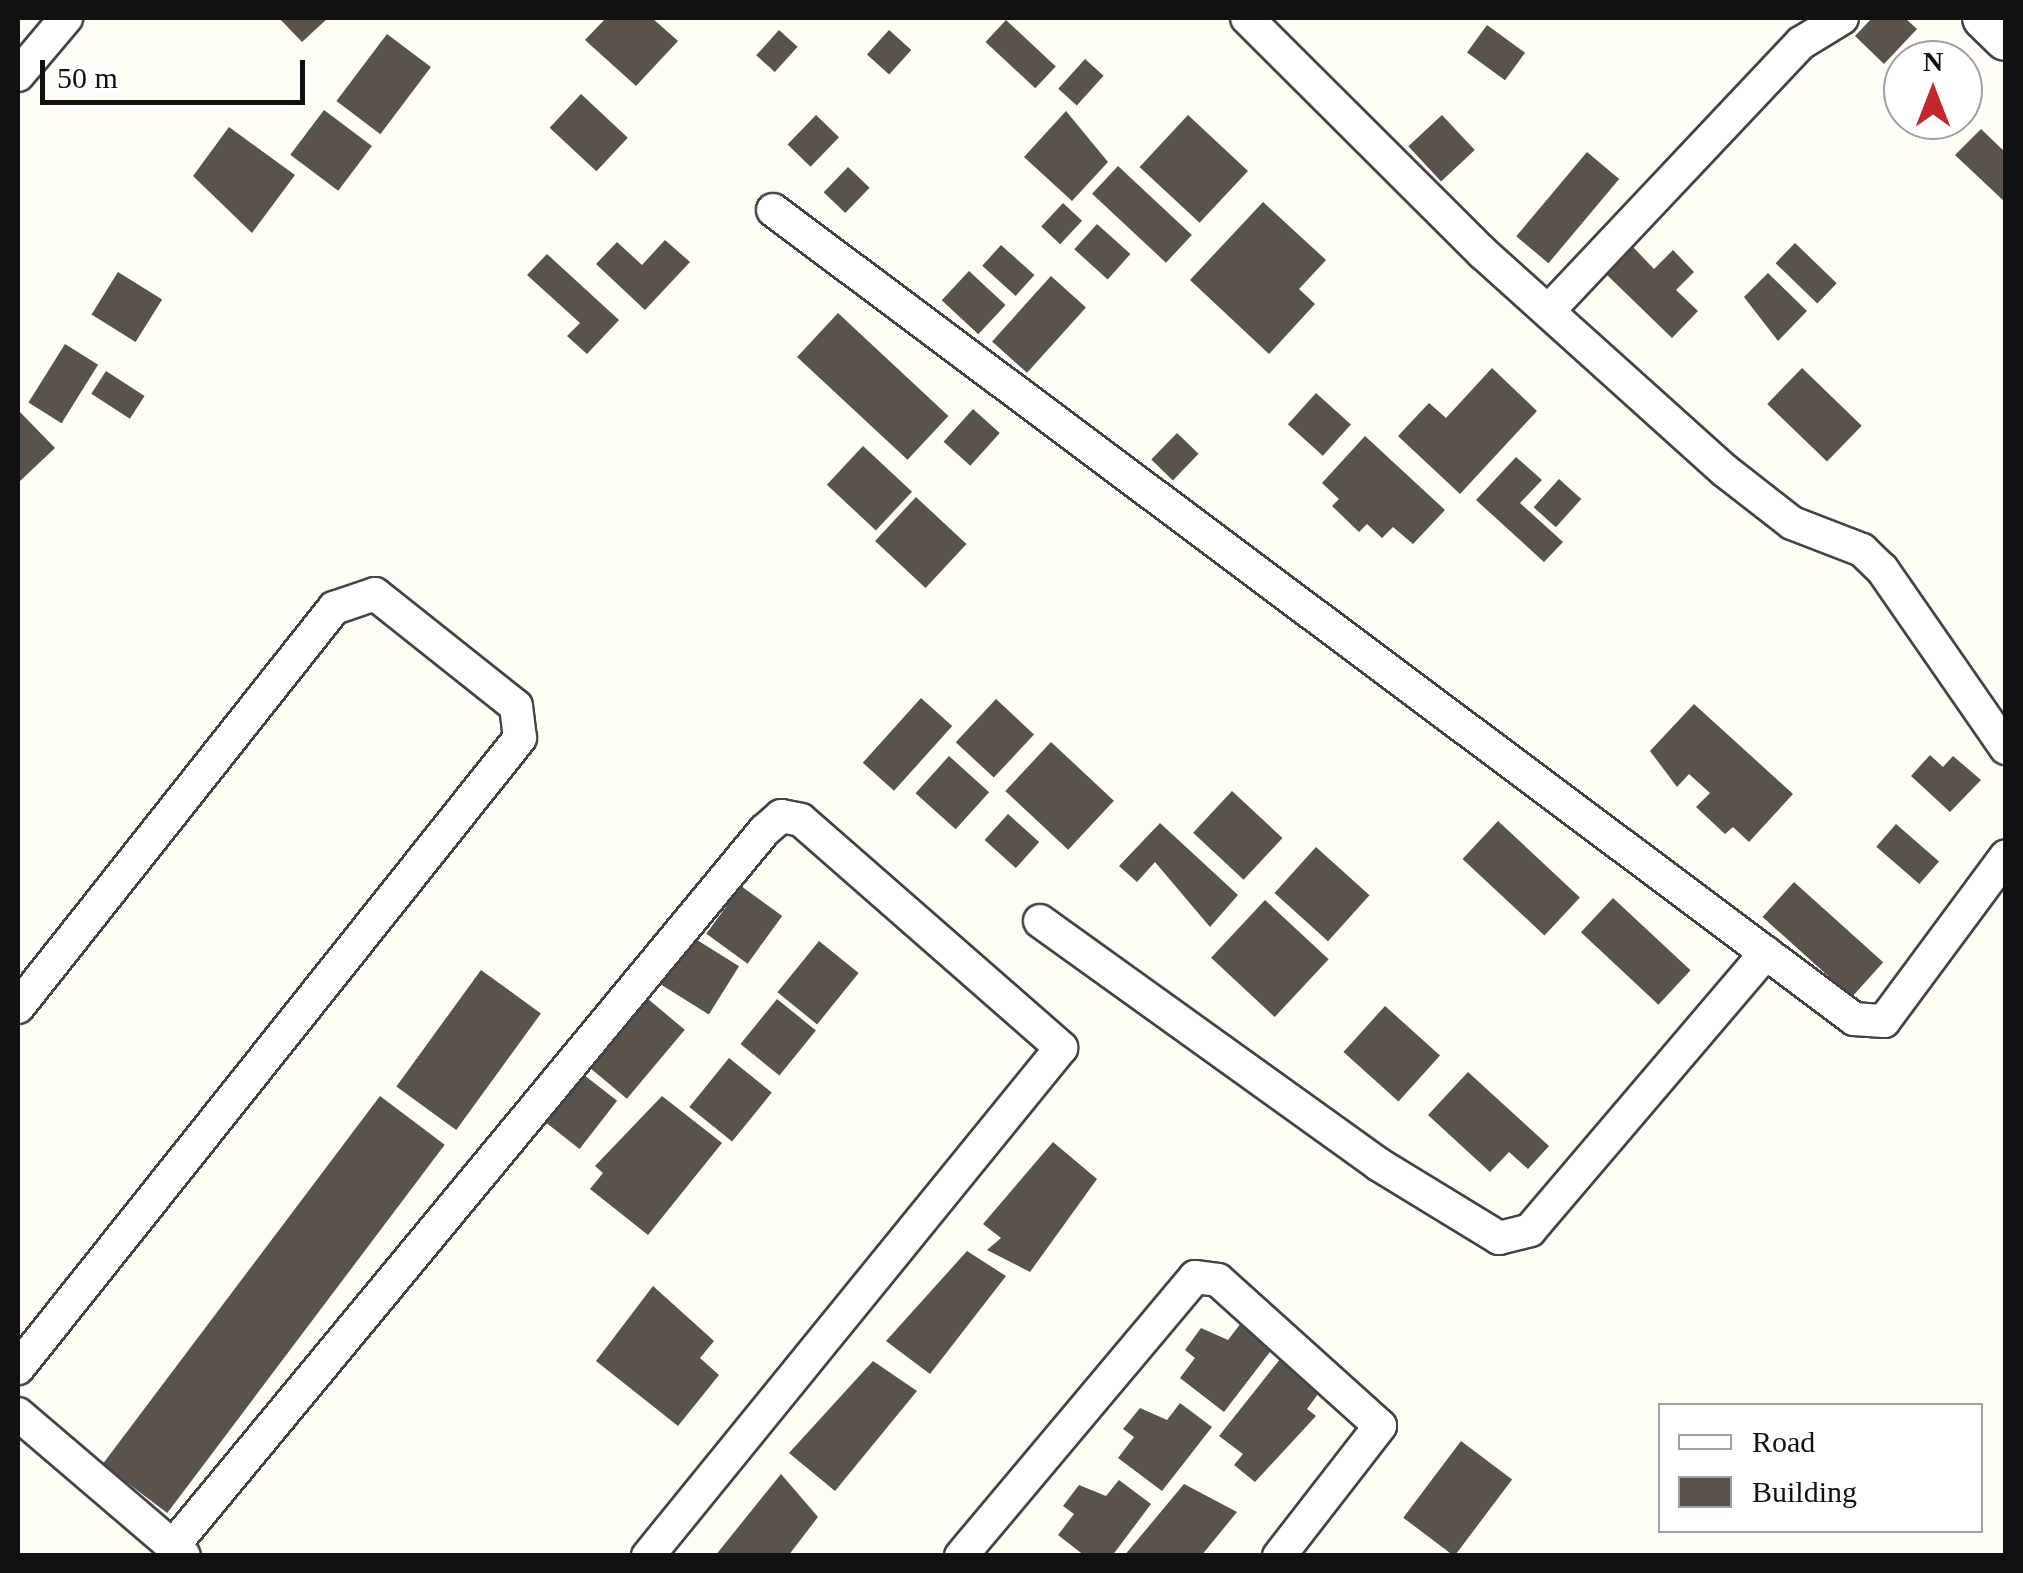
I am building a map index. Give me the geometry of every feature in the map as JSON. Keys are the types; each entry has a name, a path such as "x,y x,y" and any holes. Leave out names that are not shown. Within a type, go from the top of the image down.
{"street":[{"path":"18,75 66,18"},
{"path":"1247,18 1483,253 1552,307 1724,470 1792,523 1862,550 1882,569 2006,748"},
{"path":"1552,307 1801,43 1842,18"},
{"path":"1984,18 2006,38"},
{"path":"773,210 1854,1019 1884,1021 2006,856"},
{"path":"18,1007 334,608 375,594 516,706 520,738 18,1368"},
{"path":"18,1414 178,1551 764,831 780,816 801,820 1061,1048 648,1556"},
{"path":"1040,921 1378,1164 1499,1238 1530,1230 1766,953"},
{"path":"960,1556 1195,1276 1218,1280 1380,1426 1279,1556"}],"building":[{"path":"279,18 328,18 302,42"},
{"path":"606,18 652,18 678,41 636,86 585,40"},
{"path":"1872,18 1905,18 1917,29 1907,40 1883,40 1883,63 1855,36"},
{"path":"1006,20 1056,66 1035,88 986,42"},
{"path":"1487,25 1525,53 1505,80 1467,53"},
{"path":"779,30 798,47 775,72 756,55"},
{"path":"889,30 911,50 889,75 867,55"},
{"path":"387,34 431,67 380,134 336,101"},
{"path":"1085,59 1104,76 1077,105 1058,89"},
{"path":"581,94 628,138 596,171 550,128"},
{"path":"324,110 372,146 338,191 290,155"},
{"path":"1066,111 1108,162 1072,201 1024,157"},
{"path":"816,115 839,137 811,167 788,144"},
{"path":"1188,115 1248,171 1200,223 1140,167"},
{"path":"1442,115 1475,150 1441,181 1408,146"},
{"path":"229,127 295,175 252,233 193,176"},
{"path":"1983,131 2006,153 2006,203 1955,155 1970,140 1983,140"},
{"path":"1587,152 1619,179 1548,263 1516,236"},
{"path":"1118,166 1192,235 1166,263 1092,194"},
{"path":"848,167 870,188 845,213 824,192"},
{"path":"1263,202 1326,260 1299,289 1315,304 1269,354 1190,280"},
{"path":"1063,203 1082,221 1060,244 1041,226"},
{"path":"1097,224 1130,254 1108,279 1074,249"},
{"path":"665,240 690,262 645,310 596,264 617,242 642,265"},
{"path":"1795,243 1837,283 1817,303 1776,263"},
{"path":"1001,245 1034,275 1016,296 982,266"},
{"path":"1633,247 1654,269 1673,250 1694,272 1676,290 1698,311 1672,338 1606,274"},
{"path":"547,254 619,320 587,354 567,336 580,323 527,275"},
{"path":"969,271 1006,305 978,334 942,300"},
{"path":"118,272 162,300 136,342 92,314"},
{"path":"1768,273 1807,311 1778,341 1744,297"},
{"path":"1051,276 1086,307 1027,373 992,341"},
{"path":"838,313 948,416 908,460 797,357"},
{"path":"65,344 98,365 62,423 28,403"},
{"path":"1492,368 1537,411 1460,494 1398,436 1429,403 1446,418"},
{"path":"1802,368 1862,426 1827,462 1767,404"},
{"path":"106,371 145,396 130,419 91,394"},
{"path":"1316,393 1351,424 1323,456 1288,424"},
{"path":"973,409 1000,433 970,466 944,442"},
{"path":"19,411 55,448 19,482 18,480"},
{"path":"1177,433 1199,454 1173,480 1151,460"},
{"path":"1365,436 1445,510 1413,544 1393,527 1382,538 1367,524 1359,532 1332,506 1339,499 1322,483"},
{"path":"863,446 912,492 876,530 827,485"},
{"path":"1516,457 1542,480 1520,503 1563,542 1544,562 1476,500"},
{"path":"1559,479 1581,499 1556,527 1534,507"},
{"path":"916,497 966,544 926,588 875,541"},
{"path":"921,698 952,726 894,791 863,763"},
{"path":"996,699 1034,734 994,778 956,742"},
{"path":"1694,704 1793,794 1749,842 1733,827 1725,834 1696,807 1710,793 1689,774 1677,787 1650,751"},
{"path":"1051,742 1114,801 1068,850 1005,791"},
{"path":"1930,755 1943,767 1953,756 1981,780 1950,812 1911,776"},
{"path":"949,756 989,792 956,829 916,793"},
{"path":"1232,791 1282,838 1244,880 1193,833"},
{"path":"1008,814 1039,842 1016,868 985,840"},
{"path":"1498,821 1580,897 1544,935 1463,859"},
{"path":"1160,823 1238,895 1210,927 1155,862 1137,882 1119,866"},
{"path":"1896,824 1939,861 1919,884 1876,847"},
{"path":"1316,847 1370,895 1328,941 1275,893"},
{"path":"1794,882 1883,962 1852,997 1763,917"},
{"path":"741,886 782,916 748,964 706,934"},
{"path":"1613,898 1691,970 1658,1005 1581,932"},
{"path":"1265,900 1329,959 1275,1017 1211,958"},
{"path":"689,935 739,966 709,1015 659,983"},
{"path":"819,941 859,973 817,1024 777,992"},
{"path":"481,970 541,1013 456,1130 396,1086"},
{"path":"648,999 685,1030 627,1099 590,1068"},
{"path":"777,999 816,1030 779,1076 740,1044"},
{"path":"1385,1006 1440,1056 1399,1102 1344,1052"},
{"path":"729,1058 772,1093 732,1142 689,1107"},
{"path":"1468,1072 1549,1146 1528,1169 1509,1152 1490,1172 1428,1115"},
{"path":"584,1075 617,1101 580,1149 546,1123"},
{"path":"380,1096 445,1145 167,1513 103,1464"},
{"path":"662,1096 722,1143 648,1235 590,1189 603,1173 595,1166"},
{"path":"1053,1142 1097,1179 1030,1272 987,1250 1001,1238 983,1224"},
{"path":"967,1251 1006,1276 930,1374 886,1341"},
{"path":"653,1286 714,1341 700,1358 719,1375 678,1426 596,1361"},
{"path":"1241,1323 1273,1348 1224,1412 1180,1378 1195,1358 1185,1350 1201,1328 1228,1340"},
{"path":"1281,1358 1321,1390 1307,1409 1316,1416 1255,1482 1234,1465 1243,1454 1219,1436"},
{"path":"873,1361 917,1391 835,1491 789,1453"},
{"path":"1180,1403 1212,1427 1162,1491 1118,1458 1134,1437 1123,1429 1140,1408 1167,1420"},
{"path":"1461,1441 1512,1480 1454,1556 1403,1518"},
{"path":"781,1474 818,1517 788,1556 715,1556"},
{"path":"1119,1480 1151,1504 1112,1556 1085,1556 1058,1535 1074,1514 1063,1506 1079,1485 1106,1496"},
{"path":"1184,1484 1237,1512 1201,1556 1124,1556"}]}
